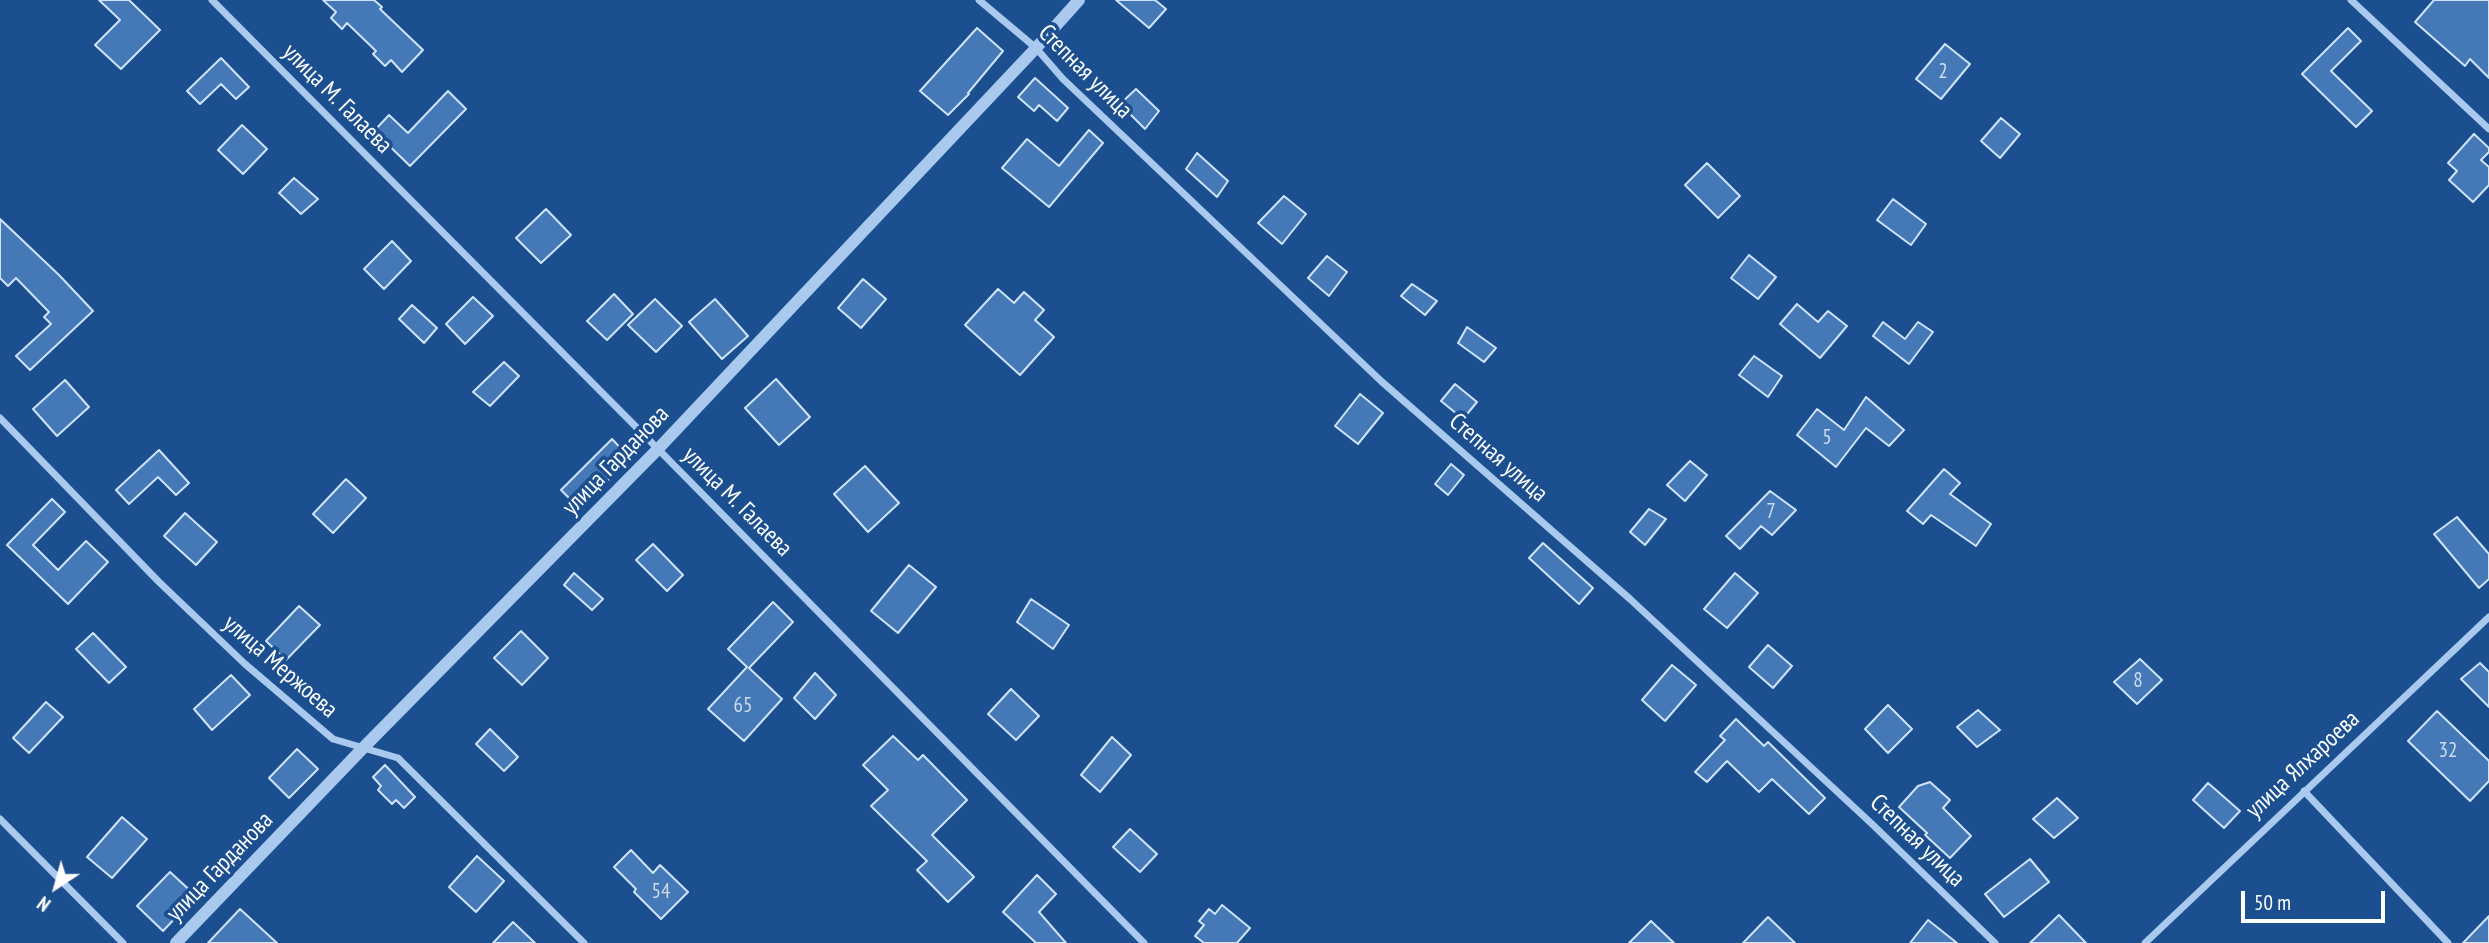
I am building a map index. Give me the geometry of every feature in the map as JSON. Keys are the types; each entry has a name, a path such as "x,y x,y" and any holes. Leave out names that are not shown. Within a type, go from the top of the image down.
{"street":[{"name":"улица М. Галаева","path":"212,0 1144,943"},
{"name":"Степная улица","path":"979,0 1037,48 1063,79 1381,381 1630,599 1872,824 1995,943"},
{"name":"улица Гарданова","path":"176,943 364,747 658,449 1037,48 1079,0"},
{"path":"2351,0 2489,129"},
{"name":"улица Мержоева","path":"0,418 159,582 245,664 333,739 398,758 584,943"},
{"name":"улица Ялхароева","path":"2145,943 2489,617"},
{"path":"2304,790 2448,943"},
{"path":"0,819 123,943"}],"building":[{"path":"99,0 129,0 160,30 121,69 95,45 120,20"},
{"path":"323,0 374,0 423,50 402,72 391,60 385,66 373,54 376,51 347,23 342,29 331,18 336,12"},
{"path":"1116,0 1155,0 1166,9 1149,28"},
{"path":"2434,0 2489,0 2489,78 2470,59 2465,66 2415,22"},
{"path":"977,28 1003,51 969,94 948,115 920,91"},
{"path":"2348,28 2361,41 2331,71 2372,111 2356,127 2302,74"},
{"path":"1945,44 1970,64 1941,99 1916,79"},
{"path":"221,58 249,87 236,99 221,84 200,104 187,91"},
{"path":"1035,78 1068,108 1057,121 1039,105 1034,111 1018,97"},
{"path":"1136,89 1159,111 1145,129 1120,104"},
{"path":"448,91 466,109 410,166 374,131 389,115 408,133"},
{"path":"2001,118 2020,134 2000,158 1981,141"},
{"path":"242,125 267,149 243,174 218,150"},
{"path":"1089,130 1103,143 1049,207 1002,168 1027,139 1059,166"},
{"path":"2474,134 2489,148 2489,152 2481,160 2489,167 2489,185 2473,202 2449,180 2457,171 2448,163"},
{"path":"1197,153 1228,181 1217,197 1186,169"},
{"path":"1707,163 1740,196 1718,218 1685,185"},
{"path":"294,178 318,199 301,214 279,193"},
{"path":"1284,196 1306,214 1282,244 1258,223"},
{"path":"1893,199 1926,224 1911,245 1877,220"},
{"path":"546,209 571,235 541,263 516,238"},
{"path":"0,219 93,311 30,370 16,356 51,324 44,317 49,312 16,278 8,286 0,278"},
{"path":"392,241 411,261 384,289 364,269"},
{"path":"1749,255 1776,277 1758,299 1731,278"},
{"path":"1327,256 1347,272 1329,296 1308,278"},
{"path":"863,279 886,299 861,328 838,308"},
{"path":"1412,284 1437,301 1425,315 1401,296"},
{"path":"998,289 1014,303 1024,292 1044,310 1035,320 1054,337 1020,375 965,325"},
{"path":"614,294 633,314 607,340 587,321"},
{"path":"473,297 493,316 465,344 446,324"},
{"path":"655,299 682,326 656,352 628,325"},
{"path":"715,299 748,336 722,359 689,322"},
{"path":"1797,304 1818,322 1828,311 1847,326 1820,358 1780,324"},
{"path":"412,305 437,328 424,343 399,319"},
{"path":"1883,322 1905,339 1918,322 1933,332 1909,364 1873,336"},
{"path":"1467,327 1496,348 1484,362 1458,343"},
{"path":"1754,356 1782,376 1768,397 1739,375"},
{"path":"504,362 519,376 490,406 473,392"},
{"path":"776,379 810,417 779,445 745,408"},
{"path":"65,380 89,407 57,436 33,409"},
{"path":"1455,384 1477,402 1463,419 1441,401"},
{"path":"1360,394 1383,413 1358,444 1335,426"},
{"path":"1866,397 1904,430 1889,446 1866,428 1836,467 1797,435 1817,409 1844,430"},
{"path":"612,439 630,458 580,509 561,490"},
{"path":"159,450 189,483 176,495 158,477 129,504 116,490"},
{"path":"1690,461 1707,475 1685,501 1667,485"},
{"path":"1451,464 1464,475 1448,495 1435,484"},
{"path":"865,466 899,503 868,532 834,494"},
{"path":"1944,469 1960,483 1950,494 1991,524 1976,546 1931,515 1923,524 1907,511"},
{"path":"346,479 366,498 333,533 313,514"},
{"path":"1770,491 1796,510 1772,535 1761,526 1740,549 1726,536"},
{"path":"52,499 65,512 33,545 58,570 86,541 108,562 68,604 7,545"},
{"path":"1649,509 1666,519 1645,545 1630,532"},
{"path":"185,513 217,542 196,565 164,536"},
{"path":"2457,517 2489,554 2489,579 2479,588 2434,534"},
{"path":"1543,543 1593,588 1579,604 1529,558"},
{"path":"653,544 683,575 667,591 636,560"},
{"path":"909,565 936,587 898,633 871,611"},
{"path":"574,573 603,599 592,610 564,585"},
{"path":"1735,573 1758,593 1727,628 1704,609"},
{"path":"1031,599 1069,625 1053,649 1017,622"},
{"path":"773,602 793,622 749,668 782,699 744,741 708,709 747,667 728,649"},
{"path":"299,606 320,625 286,660 266,641"},
{"path":"521,631 548,658 522,685 494,658"},
{"path":"93,633 126,667 109,683 76,649"},
{"path":"1768,645 1792,666 1773,688 1749,667"},
{"path":"2140,659 2162,680 2137,704 2114,682"},
{"path":"2480,663 2489,672 2489,707 2461,679"},
{"path":"1672,665 1696,685 1665,721 1642,700"},
{"path":"815,673 836,695 815,719 794,698"},
{"path":"231,675 250,695 212,730 194,709"},
{"path":"1011,689 1039,716 1016,740 988,714"},
{"path":"46,702 63,717 29,753 13,738"},
{"path":"1888,705 1912,729 1888,753 1865,729"},
{"path":"1978,710 2000,730 1977,747 1957,727"},
{"path":"2437,711 2489,761 2489,781 2470,801 2408,741"},
{"path":"1736,719 1764,746 1768,742 1825,798 1809,814 1772,779 1759,792 1727,761 1707,782 1695,772 1725,740 1720,736"},
{"path":"490,729 518,757 504,771 476,744"},
{"path":"893,736 918,760 923,755 967,800 932,835 974,877 948,902 917,870 927,861 871,806 888,790 863,765"},
{"path":"1112,737 1131,755 1100,792 1081,775"},
{"path":"297,749 318,769 289,798 269,778"},
{"path":"385,765 415,797 404,808 396,800 392,804 378,790 381,786 373,777"},
{"path":"1930,782 1950,800 1943,808 1971,836 1950,858 1899,807 1918,786"},
{"path":"2208,783 2240,811 2224,828 2193,800"},
{"path":"2057,798 2078,818 2054,838 2033,819"},
{"path":"122,817 147,839 112,878 87,857"},
{"path":"1130,829 1157,854 1140,872 1113,847"},
{"path":"631,850 653,873 660,865 688,892 661,919 614,867"},
{"path":"477,856 504,881 476,912 449,887"},
{"path":"2030,859 2049,882 2004,917 1985,894"},
{"path":"170,872 196,896 163,931 137,906"},
{"path":"1037,875 1056,894 1039,912 1066,943 1036,943 1003,912"},
{"path":"1222,905 1250,928 1237,943 1204,943 1195,936 1204,925 1199,921 1209,909 1215,914"},
{"path":"240,909 277,943 208,943"},
{"path":"2059,915 2086,943 2030,943"},
{"path":"2489,916 2489,943 2463,943"},
{"path":"1768,917 1795,943 1743,943"},
{"path":"1928,920 1957,943 1910,943"},
{"path":"1651,921 1674,943 1629,943"},
{"path":"513,922 535,943 493,943"}]}
